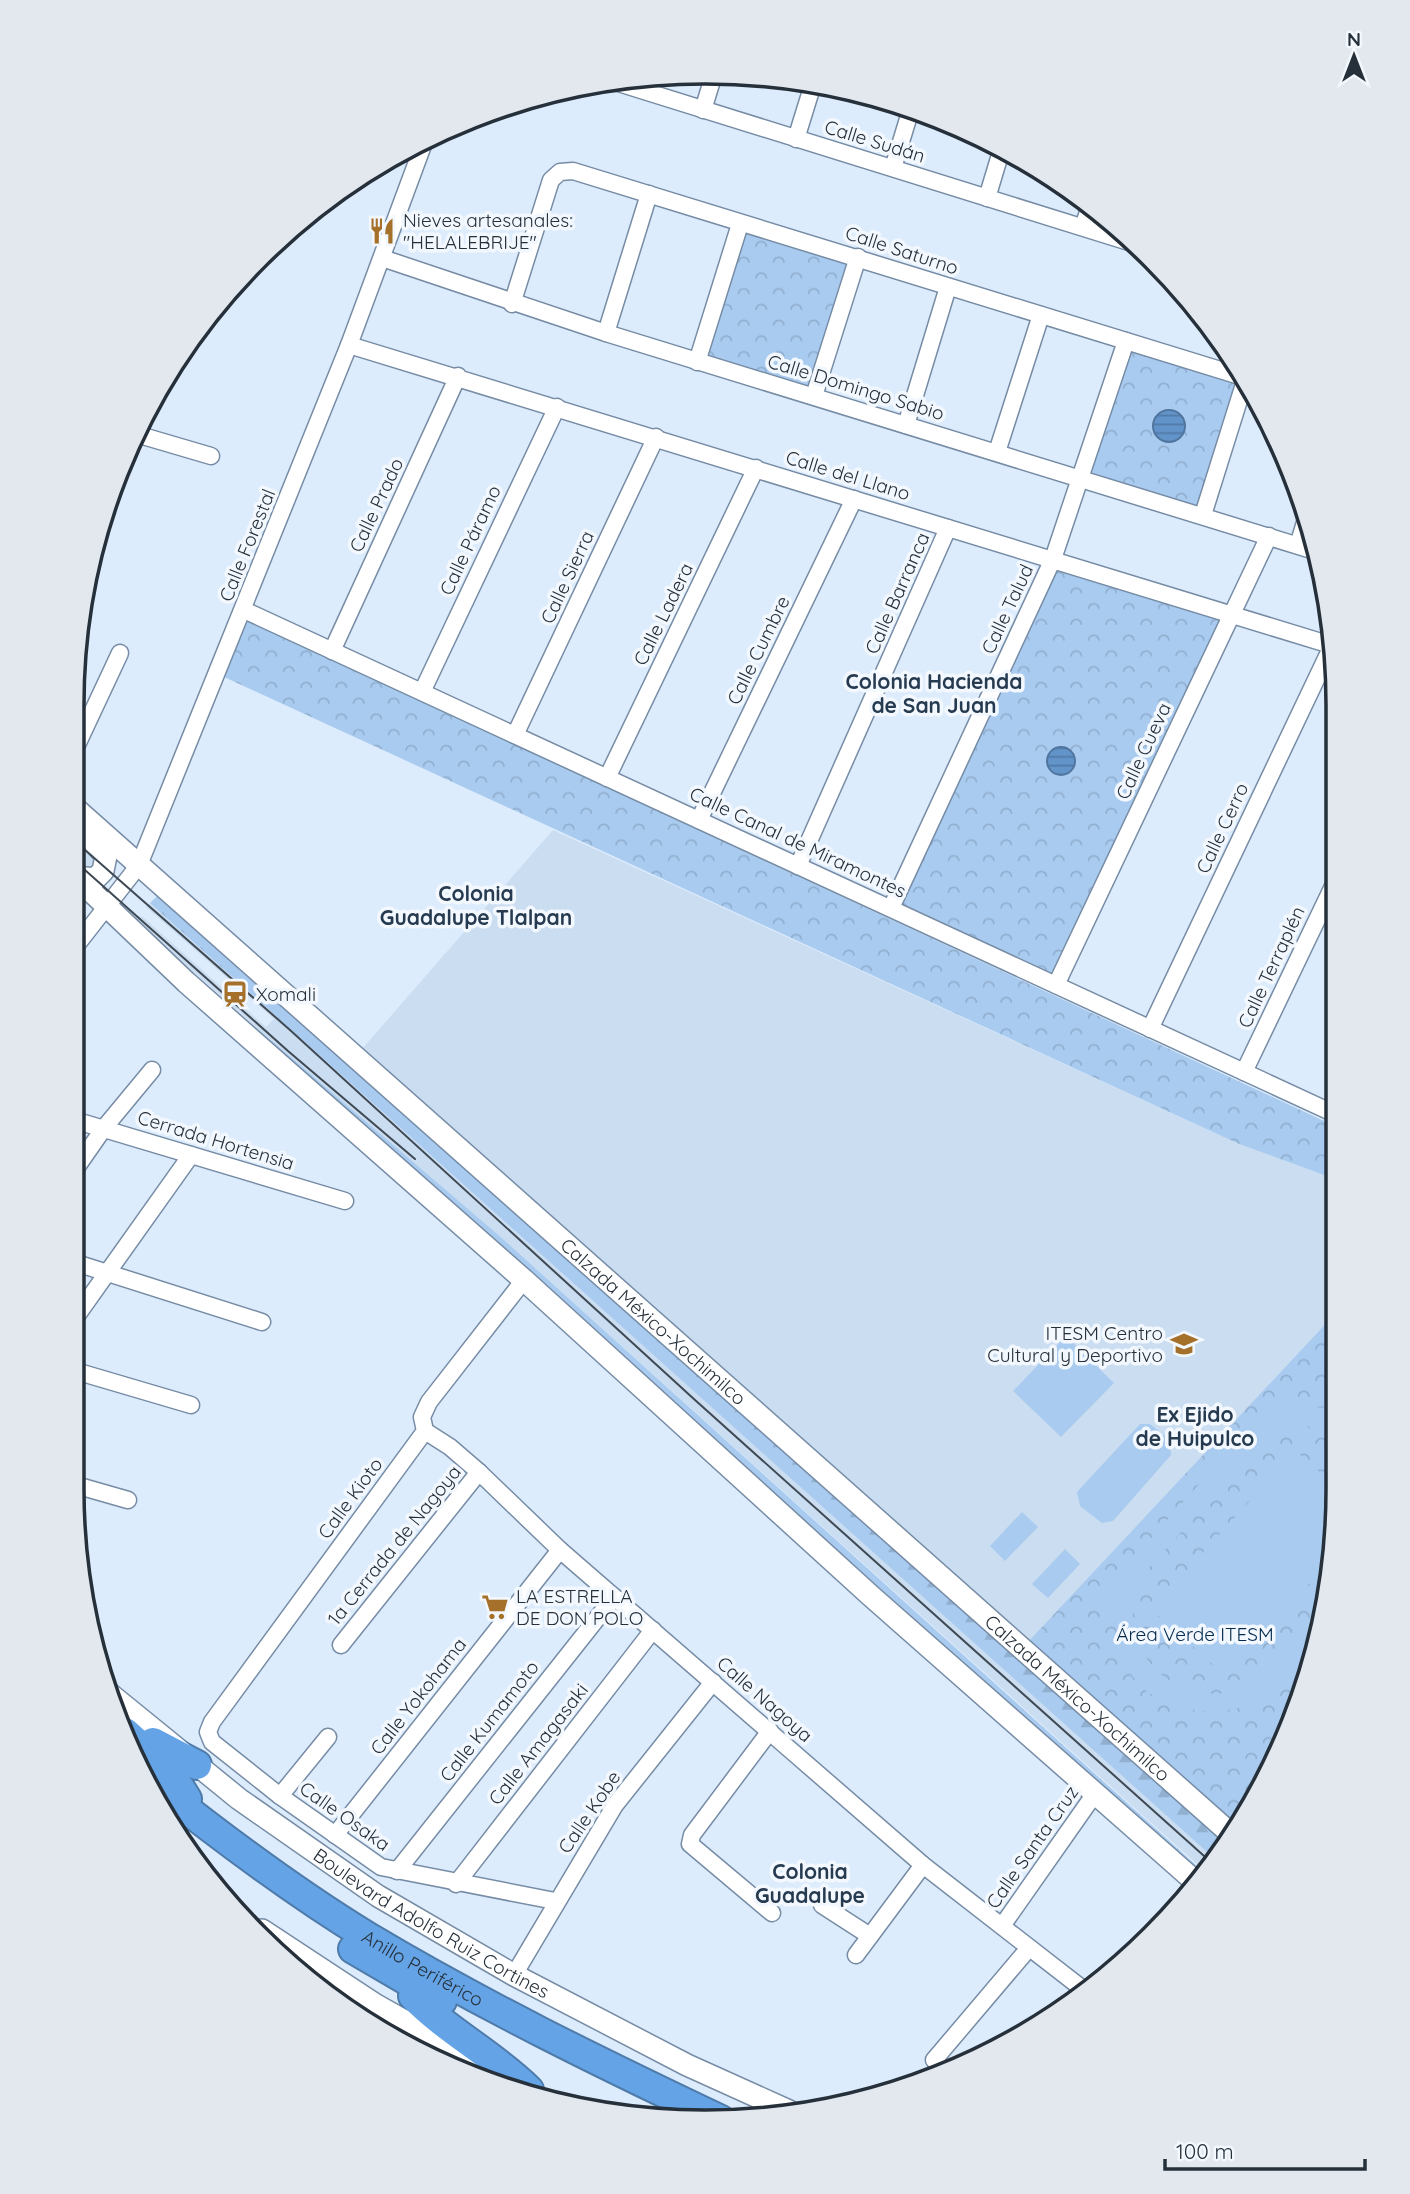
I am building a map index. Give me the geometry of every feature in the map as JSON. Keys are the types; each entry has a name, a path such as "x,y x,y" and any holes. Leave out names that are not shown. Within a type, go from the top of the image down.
{"highway":[{"path":"130,1726 157,1745 204,1754"},
{"path":"139,1744 170,1772 183,1791 176,1813"},
{"name":"Anillo Periférico","path":"181,1822 279,1878 377,1942 517,2020 700,2110"},
{"name":"Anillo Periférico","path":"183,1825 293,1911 395,1976 553,2060 652,2108"},
{"path":"395,1976 428,2010 493,2057 523,2082"}],"main road":[{"name":"Calzada México-Xochimilco","path":"84,816 1225,1828"},
{"path":"84,832 103,850 106,862 103,871 95,878 84,877"},
{"path":"84,885 186,982 524,1280 871,1596 1190,1877"},
{"name":"Boulevard Adolfo Ruiz Cortines","path":"121,1699 204,1754 239,1799 378,1896 514,1975 687,2065 778,2106"},
{"path":"283,1944 376,2005 507,2078"}],"street":[{"path":"704,110 711,84"},
{"name":"Calle Sudán","path":"634,88 1112,237"},
{"path":"796,139 810,93"},
{"path":"893,168 908,118"},
{"name":"Calle Forestal","path":"84,934 139,864 349,345 420,153"},
{"path":"987,198 999,158"},
{"name":"Calle Saturno","path":"512,304 551,180 560,172 573,171 740,224 858,257 1230,375"},
{"path":"606,333 649,194"},
{"path":"1083,227 1087,215"},
{"path":"697,362 740,224"},
{"path":"814,396 858,257"},
{"name":"Calle Domingo Sabio","path":"382,258 512,304 1083,477 1306,548"},
{"path":"906,425 948,287"},
{"path":"997,452 1041,315"},
{"name":"Calle Talud","path":"891,908 1053,559 1083,477 1126,341"},
{"name":"Calle del Llano","path":"349,345 656,436 1323,643"},
{"name":"Calle Prado","path":"332,651 458,376"},
{"path":"1203,515 1241,390"},
{"name":"Calle Páramo","path":"422,692 557,407"},
{"name":"Calle Sierra","path":"515,735 656,436"},
{"path":"145,437 211,456"},
{"name":"Calle Ladera","path":"607,778 757,468"},
{"name":"Calle Cumbre","path":"699,820 855,499"},
{"name":"Calle Barranca","path":"798,866 948,528"},
{"path":"1298,545 1302,533"},
{"name":"Calle Cueva","path":"1056,985 1269,536"},
{"name":"Calle Canal de Miramontes","path":"244,610 1326,1110"},
{"path":"84,730 120,653"},
{"name":"Calle Cerro","path":"1150,1029 1325,663"},
{"name":"Calle Terraplén","path":"1244,1072 1326,901"},
{"path":"84,1157 152,1070"},
{"name":"Cerrada Hortensia","path":"84,1122 345,1201"},
{"path":"84,1305 191,1155"},
{"path":"84,1265 262,1322"},
{"name":"Calle Kioto","path":"204,1754 212,1722 425,1431 422,1417 429,1402 524,1280"},
{"path":"84,1374 191,1405"},
{"name":"Calle Nagoya","path":"425,1431 450,1447 479,1472 560,1550 923,1865 1078,1986"},
{"name":"1a Cerrada de Nagoya","path":"341,1645 479,1472"},
{"path":"84,1487 128,1500"},
{"name":"Calle Yokohama","path":"335,1835 560,1550"},
{"name":"Calle Kumamoto","path":"397,1871 614,1597"},
{"name":"Calle Amagasaki","path":"456,1884 653,1630"},
{"name":"Calle Kobe","path":"514,1975 555,1901 615,1805 713,1682"},
{"path":"770,1731 692,1835 690,1844 772,1913"},
{"path":"280,1796 328,1737"},
{"name":"Calle Osaka","path":"204,1754 280,1796 381,1867 456,1884 555,1901"},
{"name":"Calle Santa Cruz","path":"1002,1926 1096,1792"},
{"path":"856,1955 923,1865"},
{"path":"822,1905 870,1936"},
{"path":"938,2064 1029,1948"},
{"path":"362,2007 376,2005"}],"shaded area":[{"path":"1169,410 1180,415 1185,426 1180,437 1169,442 1158,437 1153,426 1158,415"},
{"path":"1061,747 1071,751 1075,761 1071,771 1061,775 1051,771 1047,761 1051,751"},
{"path":"553,830 1239,1144 1326,1176 1326,1489 1321,1570 1305,1650 1279,1727 1243,1800 1225,1828 355,1057"},
{"path":"84,844 101,859 84,875"},
{"path":"150,903 1208,1853 1199,1866 503,1239 346,1107 134,919 143,917 266,1027 274,1019 146,907"}],"green space":[{"path":"746,223 855,258 811,389 703,355"},
{"path":"1127,343 1230,374 1240,390 1201,511 1085,476"},
{"path":"1057,565 1225,613 1054,979 896,905"},
{"path":"247,620 1326,1122 1326,1176 1239,1144 222,676"},
{"path":"157,896 249,978 266,988 1221,1834 1208,1853 150,903"},
{"path":"246,1019 503,1239 1198,1867 1195,1870 834,1550"},
{"name":"Área Verde ITESM","path":"1326,1324 1325,1530 1314,1610 1305,1650 1279,1727 1243,1800 1228,1823 1028,1642"},
{"path":"1066,1336 1114,1383 1061,1437 1013,1391"},
{"path":"1286,1387 1300,1399 1294,1407 1326,1408 1326,1429 1312,1426 1288,1430 1262,1442 1147,1570 1135,1601 1133,1621 1137,1641 1147,1659 1160,1673 1176,1684 1195,1692 1214,1694 1234,1691 1253,1682 1281,1658 1311,1623 1302,1659 1263,1698 1236,1709 1203,1711 1186,1709 1155,1697 1131,1674 1123,1658 1118,1641 1115,1607 1105,1617 1091,1605"},
{"path":"1140,1424 1150,1424 1170,1440 1171,1455 1113,1521 1102,1523 1080,1506 1077,1492"},
{"path":"1295,1450 1326,1478 1321,1570 1226,1676 1152,1610"},
{"path":"1022,1512 1038,1527 1005,1561 990,1546"},
{"path":"1065,1549 1080,1564 1048,1598 1032,1584"}],"tram line":[{"path":"84,849 290,1030 695,1400 1205,1857"},
{"path":"84,869 288,1051 415,1159"}],"place":[{"name":"Nieves artesanales: \"HELALEBRIJE\"","path":"382,231"},
{"name":"Xomali","path":"235,994"},
{"name":"ITESM Centro Cultural y Deportivo","path":"1184,1344"},
{"name":"LA ESTRELLA DE DON POLO","path":"495,1607"}],"district":[{"name":"Colonia Hacienda de San Juan","path":"934,693"},
{"name":"Colonia Guadalupe Tlalpan","path":"476,905"},
{"name":"Ex Ejido de Huipulco","path":"1195,1426"},
{"name":"Colonia Guadalupe","path":"810,1883"}]}
